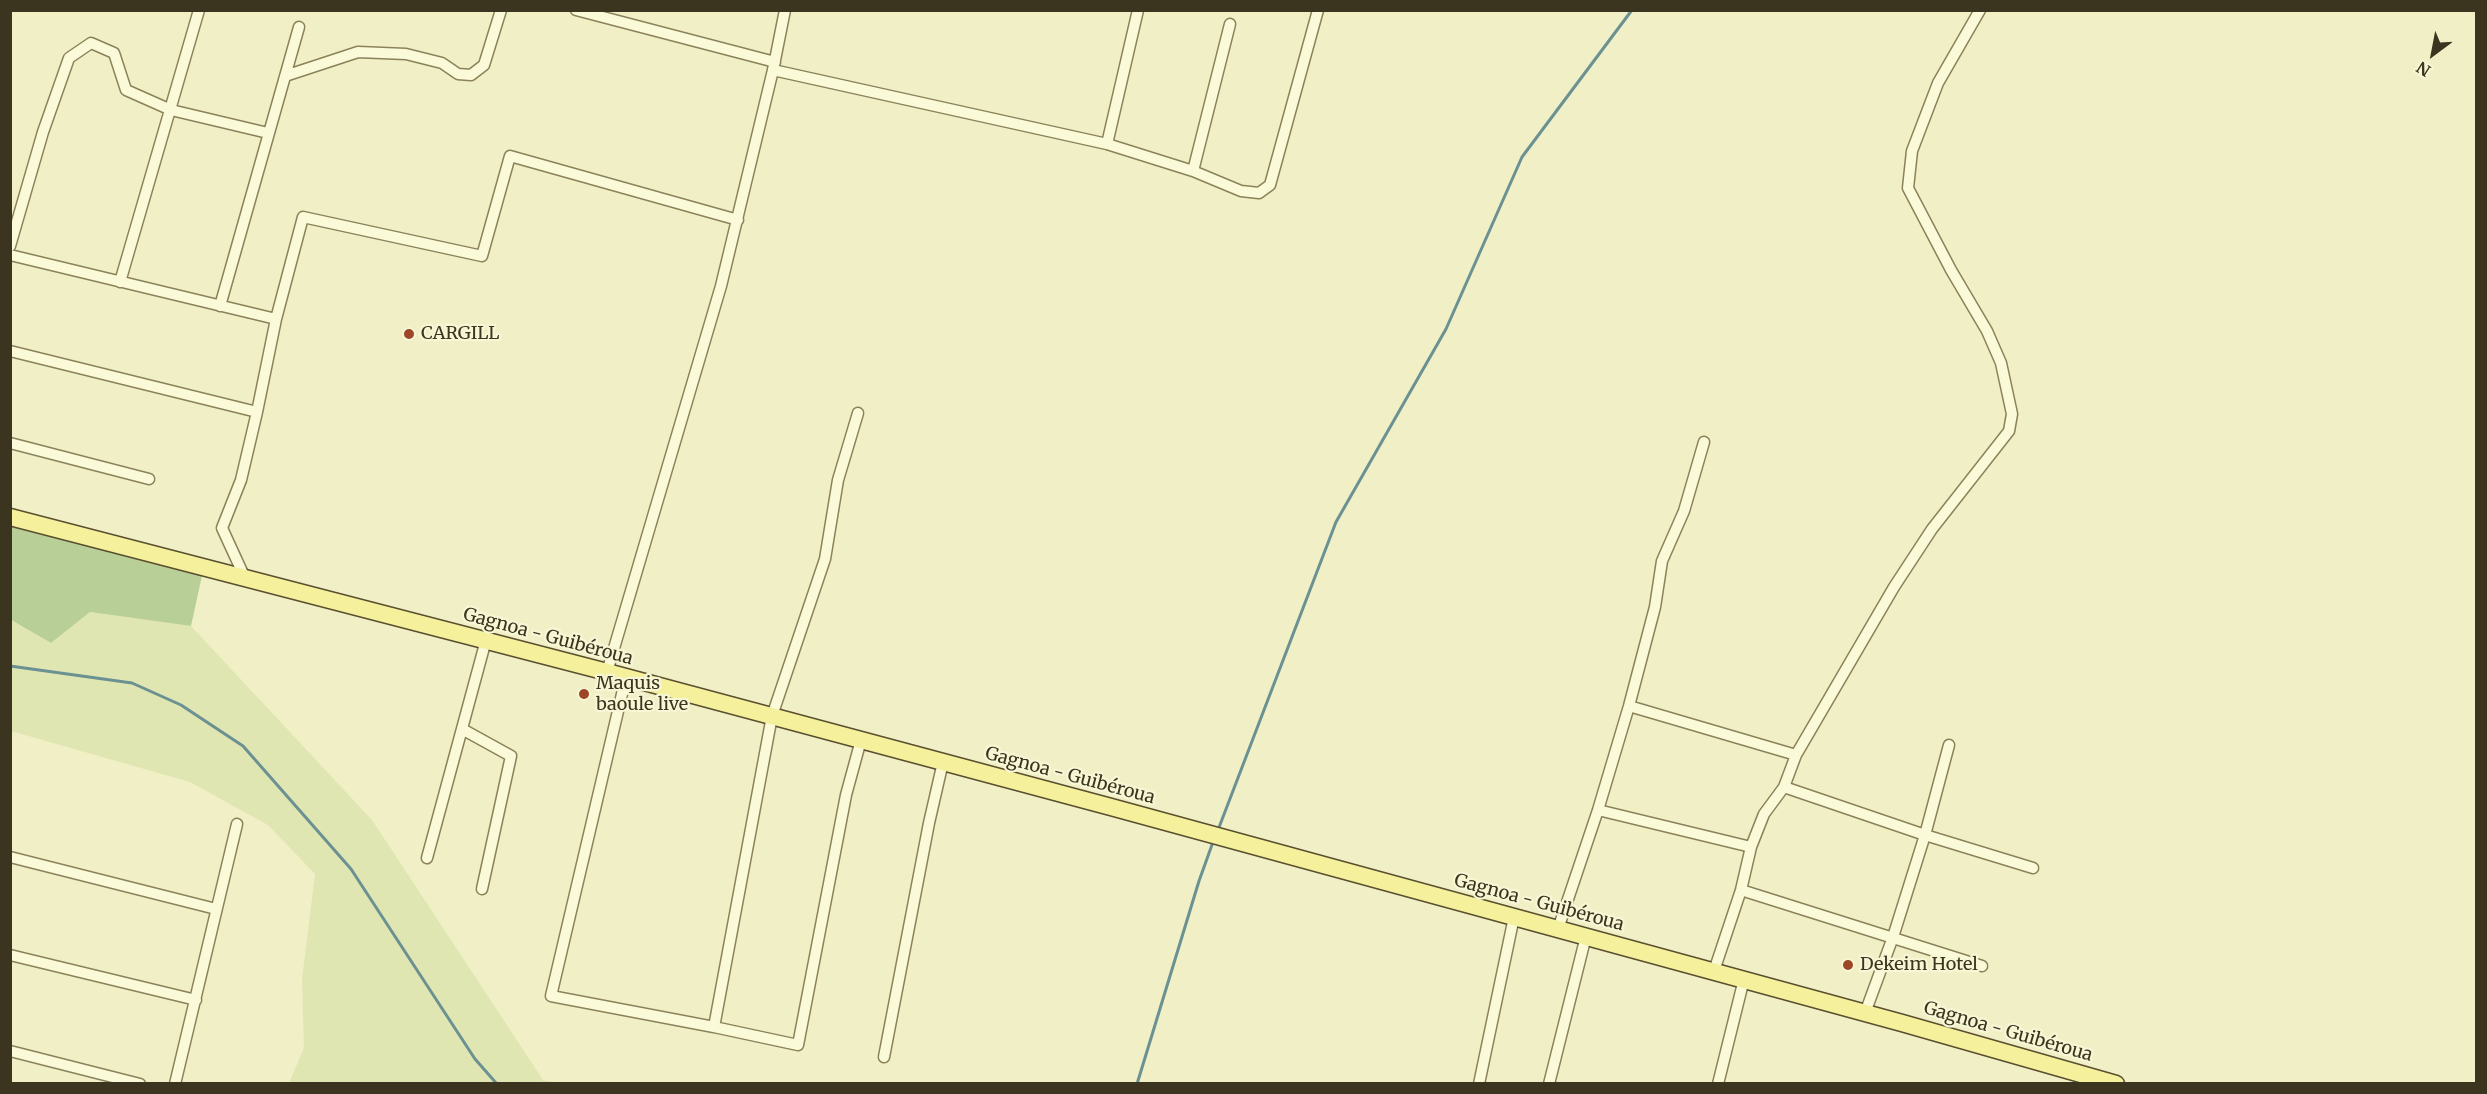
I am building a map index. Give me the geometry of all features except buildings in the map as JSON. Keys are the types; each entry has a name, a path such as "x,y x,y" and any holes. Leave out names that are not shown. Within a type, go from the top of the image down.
{"main road":[{"name":"Gagnoa - Guibéroua","path":"10,517 944,762 1865,1012 2116,1083"}],"street":[{"path":"120,282 199,10"},
{"path":"285,76 358,52 406,54 442,63 459,74 471,75 484,65 501,10"},
{"path":"576,10 774,66 1107,144 1193,171 1241,191 1259,192 1270,185 1318,10"},
{"path":"607,672 718,297 774,66 785,10"},
{"path":"1107,144 1138,10"},
{"path":"1714,971 1741,890 1751,847 1764,814 1784,787 1797,755 1894,587 1925,539 2009,431 2012,414 2001,363 1987,331 1950,270 1908,188 1912,151 1938,83 1980,10"},
{"path":"1193,171 1230,24"},
{"path":"220,306 298,27"},
{"path":"10,246 43,132 69,58 91,44 114,53 126,90 171,111 268,133"},
{"path":"245,578 222,528 241,480 276,320 303,218 482,256 510,156 738,220"},
{"path":"10,255 276,320"},
{"path":"10,351 257,412"},
{"path":"714,1027 772,716 825,559 838,480 858,412"},
{"path":"1558,929 1598,810 1629,706 1654,607 1662,561 1684,511 1704,442"},
{"path":"10,443 149,479"},
{"path":"427,858 486,640"},
{"path":"626,677 551,996 798,1045 846,795 861,740"},
{"path":"1629,706 1797,755"},
{"path":"462,729 511,756 482,889"},
{"path":"1865,1012 1893,937 1925,835 1949,745"},
{"path":"884,1057 927,833 944,762"},
{"path":"1784,787 1925,835 2033,868"},
{"path":"1598,810 1751,847"},
{"path":"175,1083 237,824"},
{"path":"10,857 216,909"},
{"path":"1741,890 1982,966"},
{"path":"1479,1083 1514,917"},
{"path":"1549,1083 1586,936"},
{"path":"10,955 196,1000"},
{"path":"1718,1083 1744,979"},
{"path":"10,1051 135,1083"}],"green space":[{"path":"10,519 203,571 191,626 90,612 51,643 11,620"},
{"path":"90,612 191,626 372,820 543,1080 557,1083 289,1083 304,1048 302,980 315,874 268,825 190,782 11,731 10,620 51,643"}],"waterway":[{"path":"1218,830 1336,522 1446,329 1522,157 1632,10"},
{"path":"10,666 132,683 181,705 243,746 351,869 475,1059 497,1084"},
{"path":"1137,1084 1213,842"}],"place":[{"name":"CARGILL","path":"409,334"},
{"name":"Maquis baoule live","path":"584,694"},
{"name":"Dekeim Hotel","path":"1848,965"}]}
